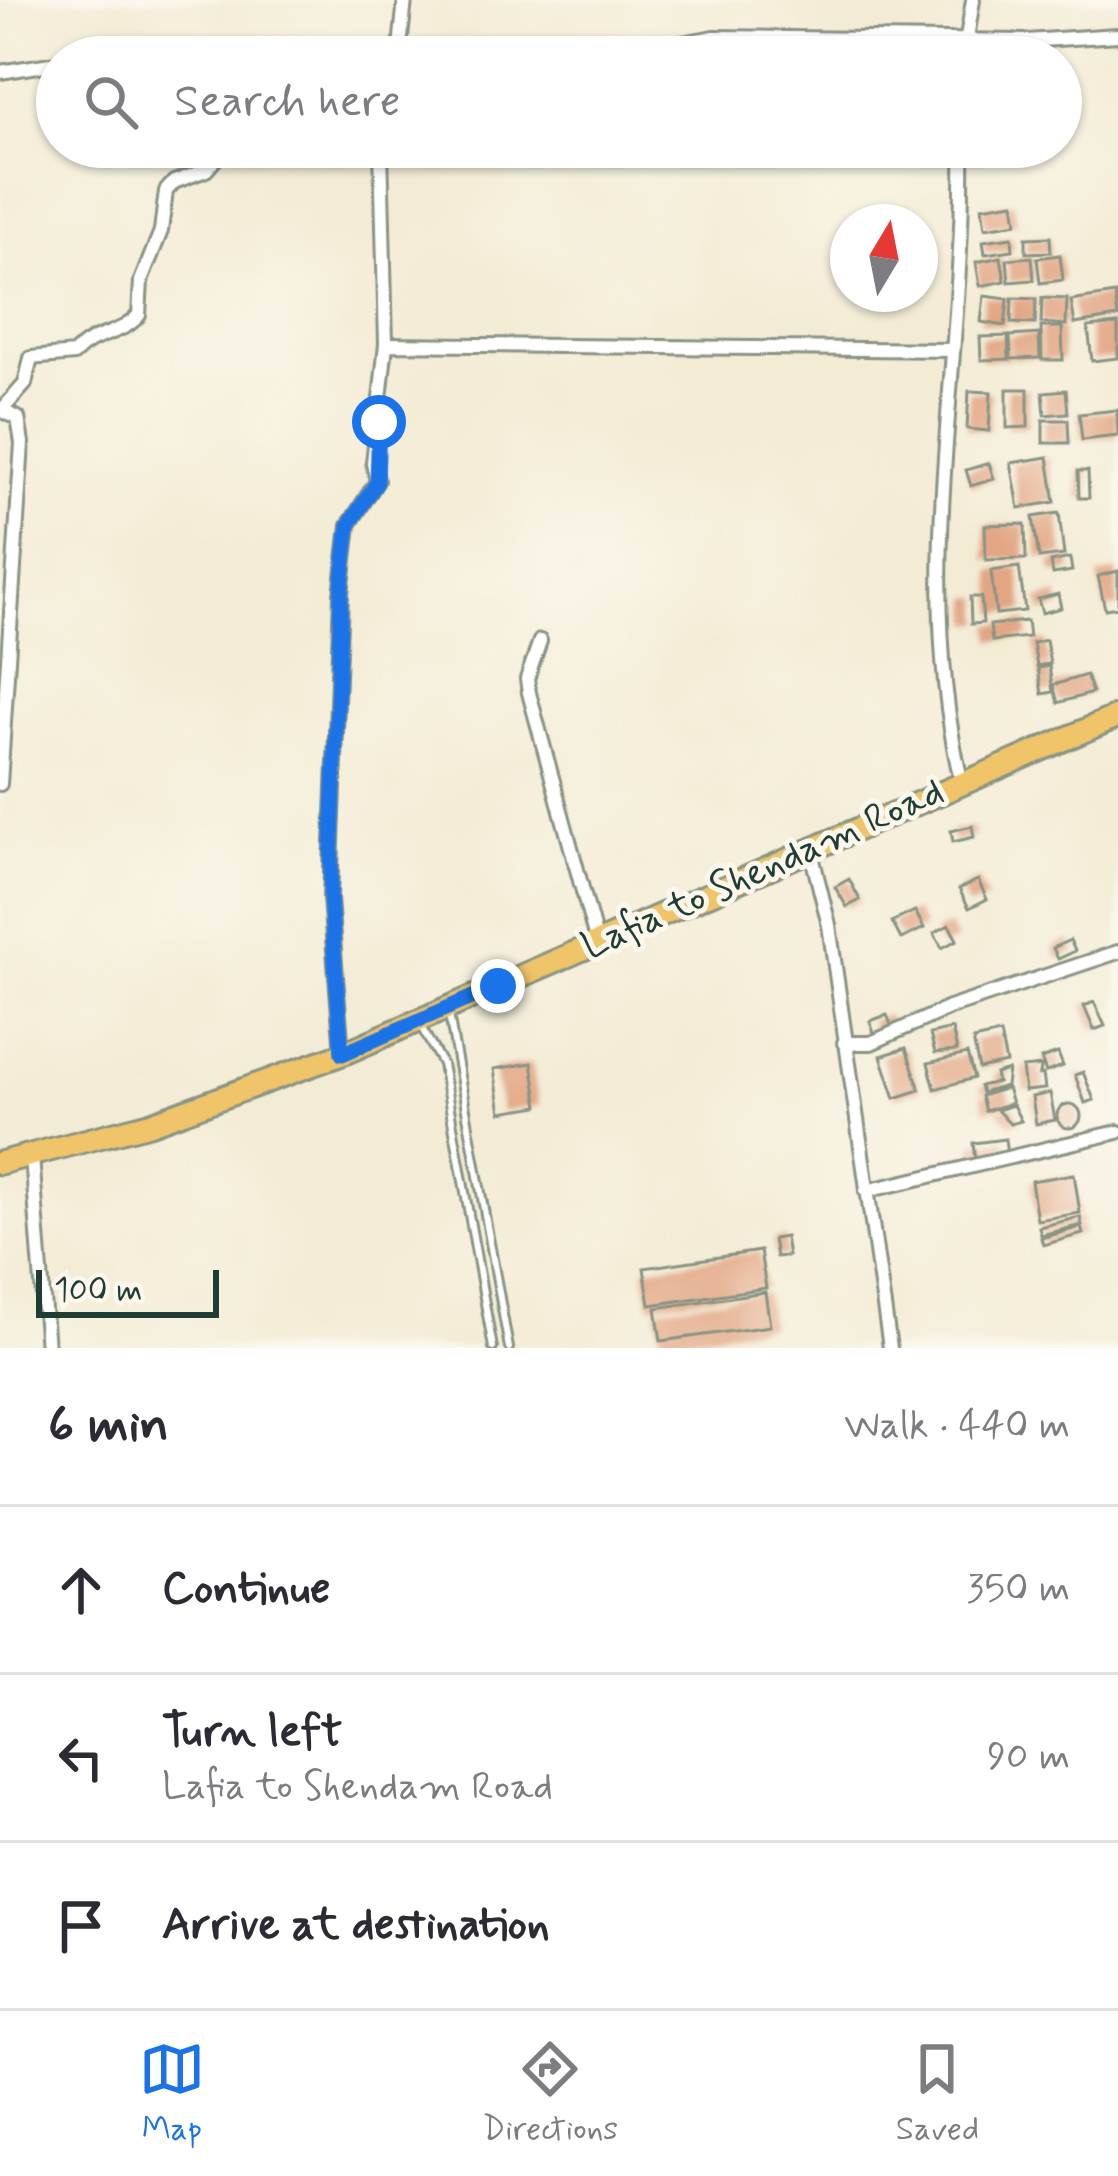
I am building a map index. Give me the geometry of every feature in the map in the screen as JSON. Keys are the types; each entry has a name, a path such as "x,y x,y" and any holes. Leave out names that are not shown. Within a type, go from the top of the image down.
{"main road":[{"name":"Lafia to Shendam Road","path":"0,1163 149,1124 342,1054 1118,716"}],"street":[{"path":"402,36 405,0"},
{"path":"966,36 973,0"},
{"path":"1082,37 1118,35"},
{"path":"0,72 36,66"},
{"path":"0,784 22,443 18,418 1,410 25,384 31,358 74,353 88,338 125,328 140,315 141,281 161,231 166,191 174,182 208,168"},
{"path":"342,1054 330,898 341,594 349,525 377,482 374,463 386,344 382,168"},
{"path":"961,168 943,496 944,711 962,784"},
{"path":"386,344 952,350"},
{"path":"541,641 527,679 529,693 597,943"},
{"path":"810,847 829,925 890,1348"},
{"path":"844,1043 871,1043 949,1008 1118,952"},
{"path":"866,1191 1118,1132"},
{"path":"32,1156 46,1348"}],"lane":[{"path":"448,1009 509,1348"},
{"path":"418,1022 442,1064 493,1348"}],"building":[{"path":"1014,202 1017,223 985,228 982,207"},
{"path":"1012,237 1013,250 985,254 983,241"},
{"path":"1050,237 1051,252 1026,253 1026,238"},
{"path":"1060,255 1063,280 1040,283 1037,258"},
{"path":"1001,257 1005,281 980,286 976,262"},
{"path":"1032,257 1034,280 1009,282 1007,259"},
{"path":"1115,294 1118,317 1075,324 1071,301"},
{"path":"984,296 1008,299 1005,326 981,322"},
{"path":"1012,298 1036,299 1035,324 1011,323"},
{"path":"1042,298 1067,299 1066,325 1041,323"},
{"path":"1118,324 1118,358 1092,361 1088,327"},
{"path":"1041,327 1062,327 1063,360 1042,360"},
{"path":"1039,334 1040,358 1011,359 1010,336"},
{"path":"1008,336 1009,359 981,360 980,337"},
{"path":"1007,389 1028,389 1028,427 1007,428"},
{"path":"1066,390 1068,413 1045,415 1043,392"},
{"path":"969,391 991,392 989,431 967,429"},
{"path":"1117,410 1118,436 1082,440 1079,414"},
{"path":"1043,420 1068,420 1069,443 1043,443"},
{"path":"1048,457 1055,502 1019,508 1011,463"},
{"path":"989,463 994,479 971,486 966,470"},
{"path":"1078,471 1088,471 1089,498 1079,498"},
{"path":"1059,513 1064,555 1039,558 1033,517"},
{"path":"1025,524 1026,559 986,560 985,525"},
{"path":"1070,558 1072,571 1053,574 1051,562"},
{"path":"1019,567 1025,611 996,614 991,571"},
{"path":"1118,571 1118,607 1105,609 1098,576"},
{"path":"1058,594 1061,608 1042,613 1038,599"},
{"path":"970,597 981,597 983,623 971,624"},
{"path":"1027,621 1029,637 992,641 990,625"},
{"path":"1046,640 1050,664 1037,666 1033,643"},
{"path":"1049,666 1053,692 1042,694 1038,668"},
{"path":"1086,675 1092,693 1058,703 1053,685"},
{"path":"972,826 974,837 953,842 951,831"},
{"path":"849,879 860,900 847,907 835,887"},
{"path":"978,880 987,899 969,908 959,889"},
{"path":"915,911 924,928 901,939 892,922"},
{"path":"949,925 957,940 942,948 934,933"},
{"path":"1070,940 1075,951 1058,959 1053,948"},
{"path":"1094,1002 1105,1026 1094,1030 1084,1006"},
{"path":"887,1015 892,1027 874,1033 870,1021"},
{"path":"952,1029 957,1051 935,1053 930,1034"},
{"path":"1000,1034 1006,1063 979,1069 973,1040"},
{"path":"906,1048 920,1090 895,1098 881,1056"},
{"path":"1058,1053 1063,1066 1046,1072 1041,1059"},
{"path":"967,1054 974,1078 935,1089 928,1063"},
{"path":"532,1063 539,1106 501,1112 494,1069"},
{"path":"1042,1066 1039,1075 1043,1074 1045,1089 1025,1091 1022,1068"},
{"path":"1008,1070 1006,1086 982,1093 980,1086 997,1082 995,1074"},
{"path":"1083,1072 1094,1100 1085,1103 1075,1075"},
{"path":"1007,1088 1012,1103 985,1111 981,1096"},
{"path":"1050,1093 1055,1120 1036,1124 1032,1097"},
{"path":"1069,1104 1081,1116 1069,1128 1057,1116"},
{"path":"1013,1105 1021,1121 1010,1124 997,1110"},
{"path":"1005,1139 1007,1156 975,1161 973,1143"},
{"path":"1074,1174 1080,1213 1037,1220 1031,1181"},
{"path":"1080,1217 1082,1225 1041,1235 1039,1227"},
{"path":"1081,1227 1083,1234 1043,1245 1041,1238"},
{"path":"785,1237 788,1256 776,1257 773,1239"},
{"path":"760,1251 766,1288 650,1305 644,1268"},
{"path":"765,1292 770,1326 661,1341 656,1308"}],"route":[{"path":"379,422 374,463 377,482 349,525 341,594 330,898 333,990 342,1054 498,986"}]}
